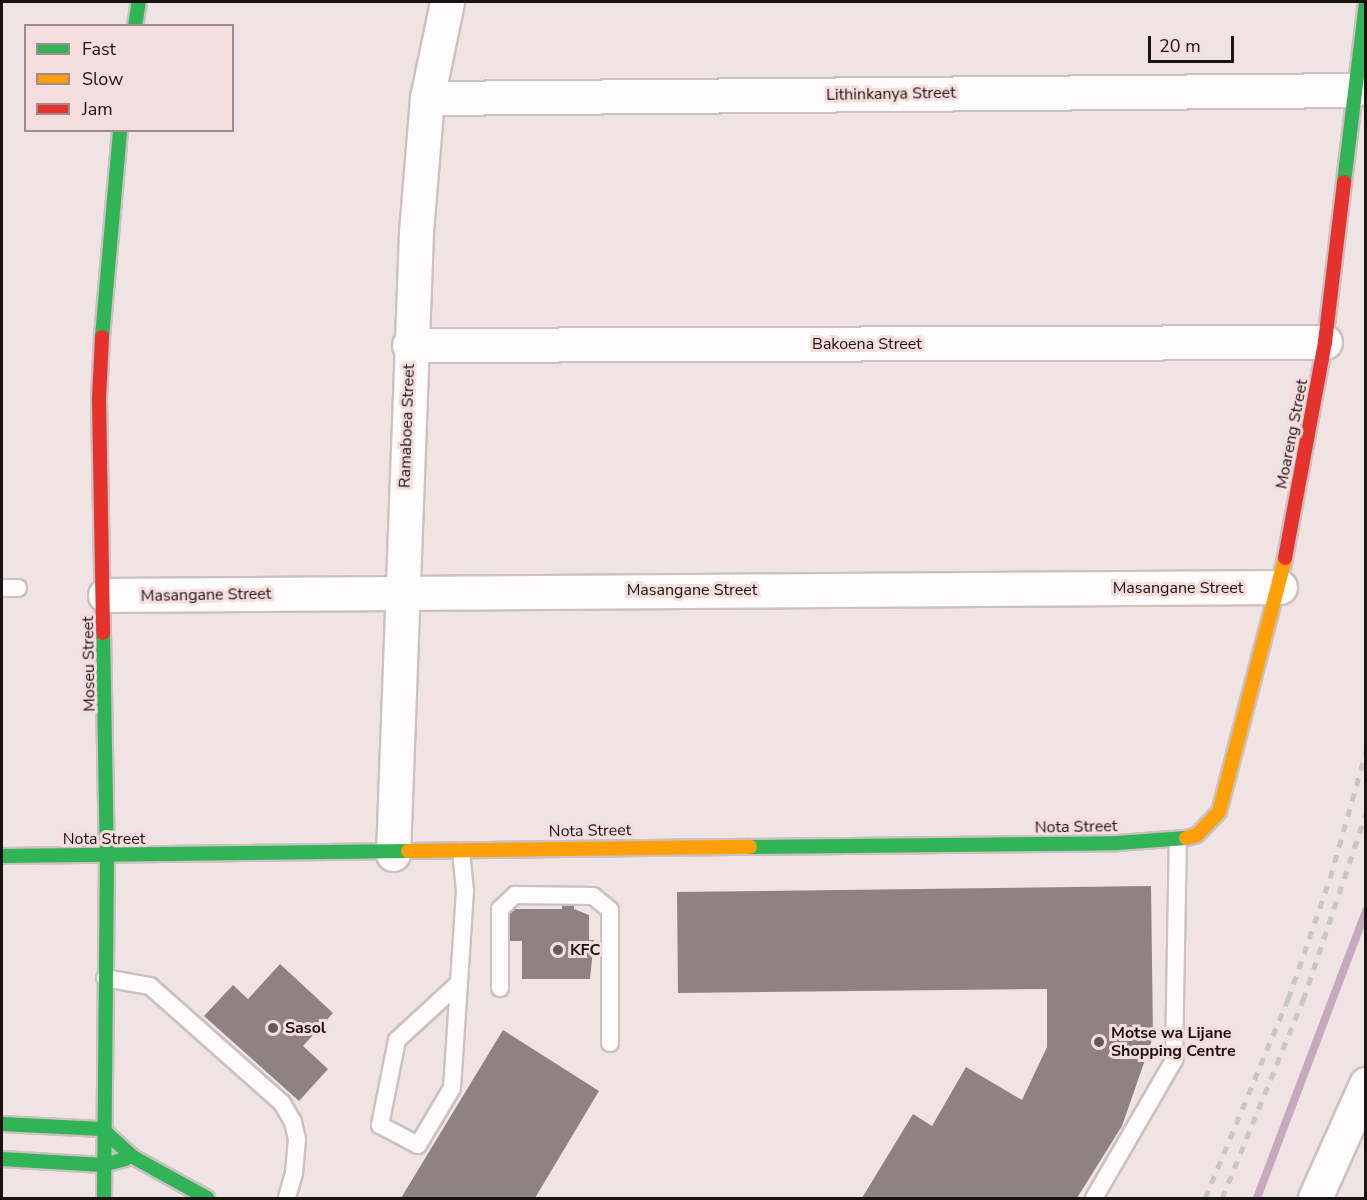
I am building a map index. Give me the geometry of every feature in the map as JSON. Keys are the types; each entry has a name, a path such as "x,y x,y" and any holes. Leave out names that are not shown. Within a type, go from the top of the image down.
{"street":[{"path":"135,24 139,2"},
{"name":"Ramaboea Street","path":"393,854 409,345 427,98 447,2"},
{"name":"Moareng Street","path":"1178,841 1202,831 1219,812 1280,587 1325,342 1365,4"},
{"name":"Lithinkanya Street","path":"427,98 1354,90"},
{"name":"Moseu Street","path":"104,1198 102,1129 108,855 101,355 120,132"},
{"name":"Bakoena Street","path":"409,345 1325,342"},
{"name":"Masangane Street","path":"105,596 401,591 1280,587"},
{"name":"Nota Street","path":"2,856 393,854 460,850 1178,841"},
{"path":"1315,1198 1365,1084"},
{"path":"2,1124 102,1129 133,1157 207,1198"},
{"path":"2,1159 103,1166 133,1157"}],"lane":[{"path":"1095,1198 1174,1060 1178,841"},
{"path":"459,983 397,1040 380,1125 418,1145 452,1088 459,983 465,891 460,850"},
{"path":"500,988 500,909 515,895 593,896 610,910 610,1043"},
{"path":"105,978 150,986 282,1103 293,1122 297,1139 294,1173 287,1198"}],"building":[{"name":"Motse wa Lijane Shopping Centre","path":"1151,886 1153,1037 1122,1126 1077,1198 862,1198 913,1114 932,1126 966,1067 1022,1100 1047,1047 1047,989 678,993 677,892"},
{"name":"KFC","path":"562,905 574,905 574,909 589,915 589,940 594,940 590,979 522,979 522,941 509,941 509,909 562,909"},
{"path":"280,964 333,1013 303,1046 328,1069 299,1101 204,1016 233,985 248,999"},
{"path":"503,1030 599,1091 535,1198 401,1198"}],"waterway":[{"path":"1257,1198 1366,911"}],"railway":[{"path":"1205,1198 1288,999 1330,878 1366,751"},
{"path":"1222,1198 1303,1000 1366,813"}],"traffic: fast":[{"path":"135,24 139,2"},
{"path":"1344,182 1366,4"},
{"path":"102,337 120,132"},
{"path":"103,633 107,855 104,1198"},
{"path":"750,847 1117,843 1186,838"},
{"path":"2,856 408,851"},
{"path":"2,1124 102,1129 133,1157 207,1198"},
{"path":"2,1159 103,1165 125,1159"}],"traffic: slow":[{"path":"1186,838 1197,835 1219,812 1285,558"},
{"path":"408,851 750,847"}],"traffic: jam":[{"path":"1285,558 1325,342 1344,182"},
{"path":"102,337 99,399 103,633"}],"place":[{"name":"KFC","path":"558,950"},
{"name":"Sasol","path":"273,1028"},
{"name":"Motse wa Lijane Shopping Centre","path":"1099,1042"}]}
